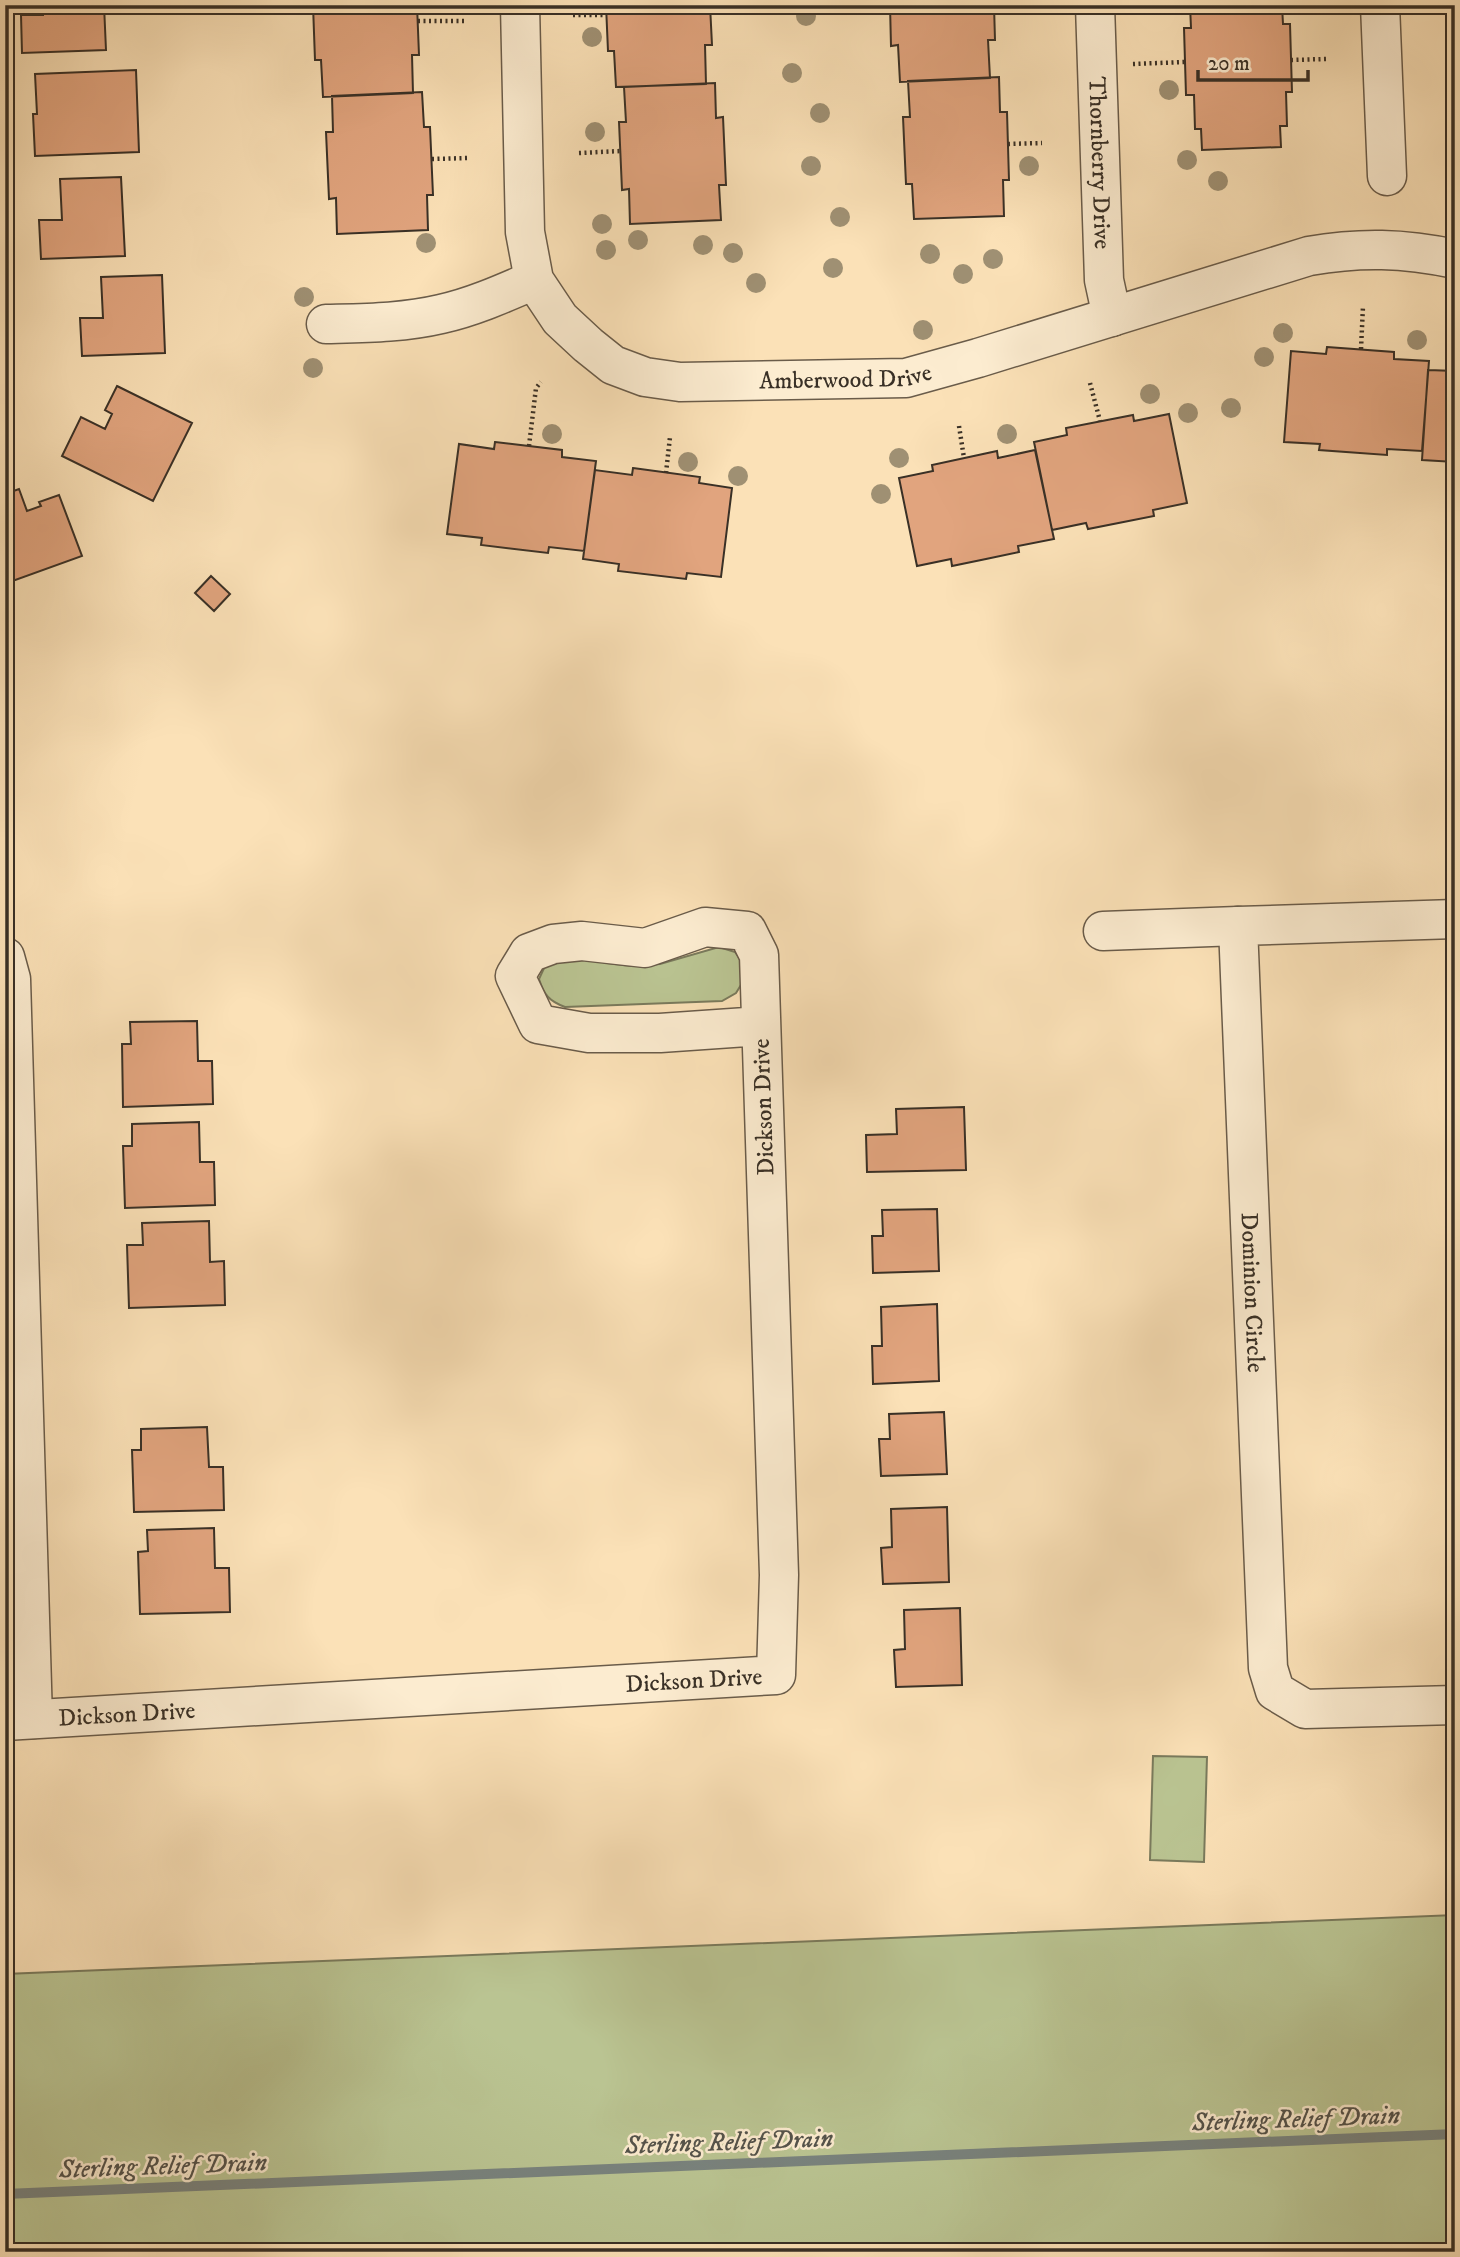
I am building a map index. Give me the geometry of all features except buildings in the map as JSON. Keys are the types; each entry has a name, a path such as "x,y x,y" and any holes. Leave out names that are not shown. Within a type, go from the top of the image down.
{"street":[{"name":"Amberwood Drive","path":"520,5 525,232 534,280 560,319 587,345 614,365 645,377 680,382 906,378 1280,264 1343,250 1386,248 1455,260"},
{"name":"Thornberry Drive","path":"1095,5 1104,280 1112,317"},
{"path":"1380,5 1387,176"},
{"path":"326,324 407,320 443,314 534,280"},
{"path":"1103,930 1455,919"},
{"name":"Dominion Circle","path":"1238,926 1268,1668 1275,1690 1305,1709 1455,1705"},
{"name":"Dickson Drive","path":"19,1720 776,1675 779,1575 759,955 747,930 705,928 645,948 582,941 553,944 529,953 515,975 538,1024 589,1033 660,1033 761,1026"},
{"path":"5,957 11,979 19,1720"}],"path":[{"path":"994,7 1038,6"},
{"path":"573,15 607,15"},
{"path":"418,21 464,21"},
{"path":"1291,60 1326,59"},
{"path":"1127,64 1185,62"},
{"path":"1008,144 1042,143"},
{"path":"579,153 621,151"},
{"path":"432,159 469,158"},
{"path":"1361,349 1363,306"},
{"path":"529,446 536,388 541,382"},
{"path":"1090,383 1100,421"},
{"path":"959,426 964,458"},
{"path":"666,472 670,437"}],"green space":[{"path":"719,947 735,952 743,963 744,980 736,993 722,1001 565,1007 548,997 539,979 545,966 555,956 587,958 631,966 660,964"},
{"path":"1153,1756 1207,1757 1204,1862 1150,1860"},
{"name":"Sterling Relief Drain","path":"1455,1915 1455,2252 5,2252 5,1974"}],"waterway":[{"name":"Sterling Relief Drain","path":"5,2194 1455,2134"}]}
